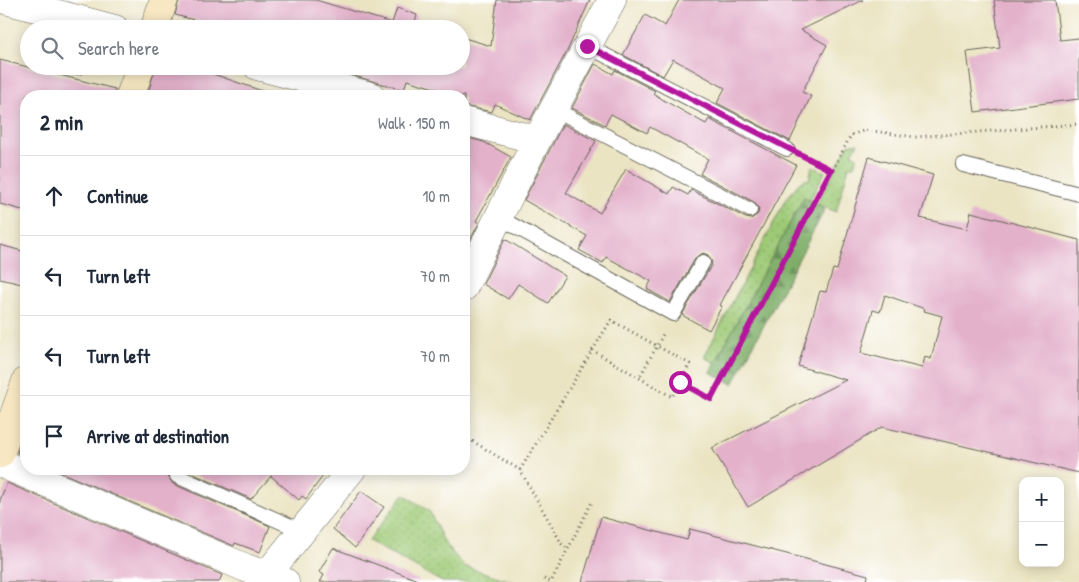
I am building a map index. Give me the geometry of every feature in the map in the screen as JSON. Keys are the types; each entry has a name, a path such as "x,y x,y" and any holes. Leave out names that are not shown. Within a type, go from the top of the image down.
{"street":[{"path":"5,0 74,20"},
{"path":"157,20 164,0"},
{"path":"470,275 537,140 612,0"},
{"path":"132,90 138,75"},
{"path":"291,75 348,90"},
{"path":"470,123 537,140"},
{"path":"0,454 20,399"},
{"path":"0,463 20,472"},
{"path":"28,475 270,580 302,532 347,475"}],"lane":[{"path":"587,46 787,148"},
{"path":"554,109 750,210"},
{"path":"963,165 1079,194"},
{"path":"498,218 673,314 703,262"},
{"path":"177,476 302,532"}],"path":[{"path":"680,382 711,399 851,135 866,130 915,137 1079,124"},
{"path":"787,148 831,170"},
{"path":"639,378 673,314"},
{"path":"520,470 592,350 610,320 690,364 672,397 592,350"},
{"path":"470,440 520,470 562,544 568,549"},
{"path":"544,579 551,582 592,502"}],"green space":[{"path":"858,143 852,154 857,157 854,166 849,166 836,212 817,204 848,145"},
{"path":"812,166 825,172 810,200 804,197 715,363 704,357 785,201 798,184 805,179 809,180"},
{"path":"804,197 825,209 733,384 710,372"},
{"path":"404,494 430,512 445,544 464,566 514,582 442,582 368,541"}],"building":[{"path":"179,0 316,0 382,20 194,20 175,15"},
{"path":"497,0 590,0 568,49 530,120 495,104 492,112 470,107 470,90 441,90 407,80 404,90 351,75 470,75 470,40 491,46"},
{"path":"679,0 863,0 801,30 827,45 802,92 811,96 790,141 717,103 725,88 673,59 663,76 623,55 645,15 665,26"},
{"path":"994,0 1055,0 1060,40 1079,38 1079,99 975,112 967,52 1000,48"},
{"path":"397,8 417,15 416,20 393,20"},
{"path":"0,60 20,65 20,75 59,75 115,89 20,90 20,209 0,204"},
{"path":"595,64 613,74 615,70 655,91 653,93 665,101 706,124 709,119 796,165 720,305 722,306 709,330 682,315 711,266 712,262 708,255 703,253 696,257 670,302 647,289 651,281 606,257 603,263 579,250 587,236 524,200 563,124 596,141 566,193 600,213 626,169 669,194 673,187 688,195 691,190 746,218 751,219 758,214 759,209 754,202 700,174 708,159 650,127 647,133 611,114 605,125 572,108"},
{"path":"153,75 216,75 259,90 149,90"},
{"path":"470,138 484,142 511,157 476,221 479,223 470,240"},
{"path":"869,157 933,175 920,218 967,229 971,212 1079,240 1079,473 882,427 748,507 712,448 846,380 798,366 820,291 826,292 833,269 837,270","holes":["885,295 925,309 924,311 942,316 931,359 925,357 922,368 861,353 873,310 880,312"]},
{"path":"505,239 565,276 548,303 518,284 508,299 483,284"},
{"path":"0,245 20,250 20,284 0,279"},
{"path":"67,475 169,475 173,484 270,526 260,552 235,543 234,546"},
{"path":"196,475 324,475 306,499 302,496 299,500 271,476 251,499"},
{"path":"7,483 222,575 219,582 0,582 0,500"},
{"path":"361,491 384,507 355,548 333,529"},
{"path":"601,517 687,540 690,529 868,575 867,582 582,582"},
{"path":"333,548 418,580 418,582 320,582 324,575 319,572"}],"route":[{"path":"587,46 831,170 711,399 680,382"}]}
